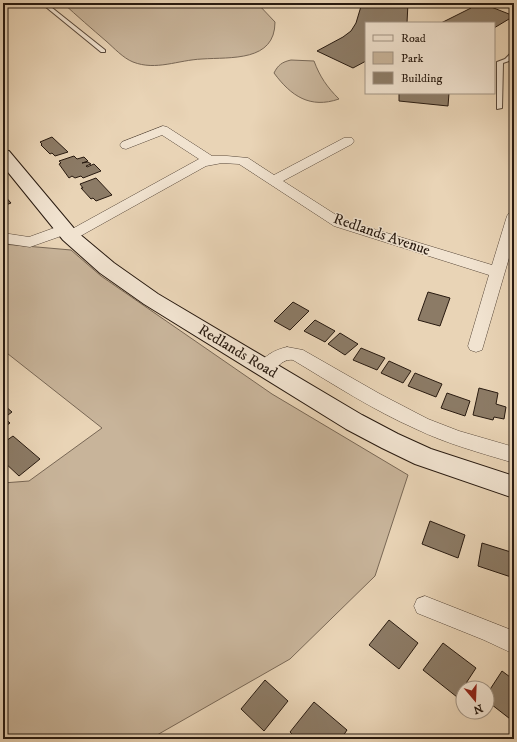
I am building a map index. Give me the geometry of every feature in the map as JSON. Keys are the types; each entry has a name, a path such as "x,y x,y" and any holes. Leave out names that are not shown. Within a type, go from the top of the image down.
{"main road":[{"name":"Redlands Road","path":"3,155 67,233 107,268 141,292 354,422 408,450 471,474 514,487"}],"street":[{"path":"126,145 163,130 209,160"},
{"path":"274,180 348,141"},
{"name":"Redlands Avenue","path":"3,238 30,242 67,233 201,163 209,160 226,159 243,161 339,223 497,272"},
{"path":"476,346 514,216"},
{"path":"265,368 281,355 288,352 297,354 363,394 421,424 446,434 514,455"},
{"path":"425,606 491,632 514,643"}],"lane":[{"path":"43,3 103,51"},
{"path":"499,108 500,91 498,81 500,62 507,60 514,52"}],"green space":[{"path":"63,3 257,3 275,22 273,35 268,44 260,51 249,55 150,65 133,62 126,58"},
{"path":"291,60 314,61 324,82 339,99 329,102 310,101 294,94 274,73 281,64"},
{"path":"3,244 71,250 101,276 272,394 408,475 375,576 290,659 150,739 3,739 3,483 29,481 102,428 3,350"}],"building":[{"path":"362,3 408,3 407,22 365,22 365,62 353,68 317,51 343,37 351,31 356,23"},
{"path":"466,3 481,3 514,16 495,27 495,22 443,22 471,8 463,5"},
{"path":"399,94 449,94 448,106 399,101"},
{"path":"52,137 68,152 55,156 52,153 50,154 40,142"},
{"path":"74,156 77,159 84,157 88,161 82,163 88,162 91,164 86,166 87,167 94,164 101,171 83,178 81,176 75,178 72,176 69,178 59,164 61,163 59,161"},
{"path":"96,178 112,195 96,201 93,198 91,199 81,188 83,188 80,184"},
{"path":"3,194 11,203 3,206"},
{"path":"428,292 450,298 440,326 418,320"},
{"path":"293,302 309,311 290,330 274,321"},
{"path":"315,320 335,331 325,342 304,331"},
{"path":"340,333 358,344 345,355 328,344"},
{"path":"361,348 385,358 377,370 353,360"},
{"path":"389,361 411,371 403,383 381,373"},
{"path":"415,373 442,384 436,397 408,386"},
{"path":"479,388 498,393 496,404 506,407 504,419 494,417 493,420 473,415"},
{"path":"447,393 470,401 465,416 441,408"},
{"path":"5,406 12,412 4,418 10,423 3,428 3,408"},
{"path":"13,436 40,459 19,476 3,461 3,443"},
{"path":"430,521 465,535 458,558 422,544"},
{"path":"482,543 514,553 514,578 478,566"},
{"path":"389,620 418,643 399,669 369,645"},
{"path":"443,643 476,668 468,680 455,680 455,695 423,670"},
{"path":"502,671 514,680 514,722 495,707 495,682"},
{"path":"265,680 288,701 264,731 241,709"},
{"path":"314,702 347,730 341,739 297,739 290,732"}]}
